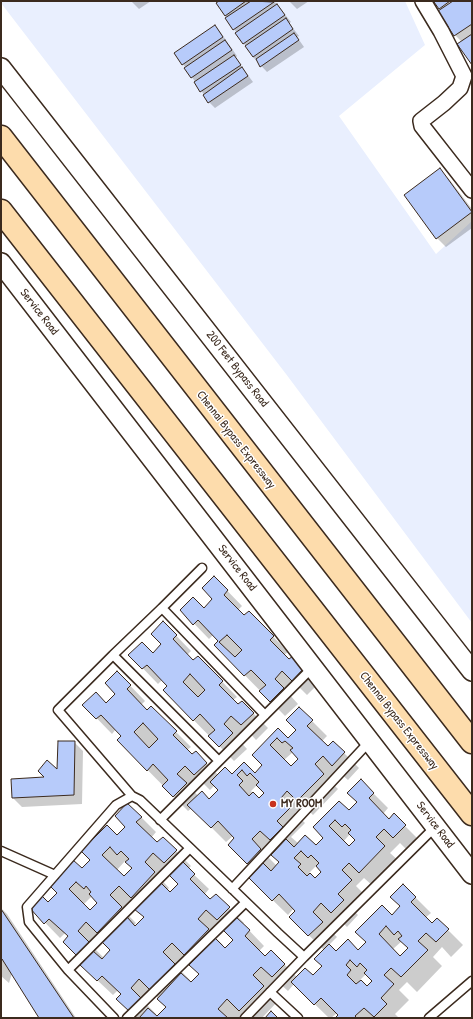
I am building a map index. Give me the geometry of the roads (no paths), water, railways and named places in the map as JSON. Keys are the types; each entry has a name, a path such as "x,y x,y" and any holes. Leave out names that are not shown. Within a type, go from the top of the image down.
{"highway":[{"name":"Chennai Bypass Expressway","path":"1,137 472,742"},
{"name":"Chennai Bypass Expressway","path":"1,211 472,814"}],"street":[{"path":"423,1 442,31 464,76 460,88 421,121 422,126 472,190"},
{"name":"200 Feet Bypass Road","path":"1,68 472,671"},
{"name":"Service Road","path":"1,263 472,874"}],"lane":[{"path":"202,568 58,710 132,796 140,800 304,957"},
{"path":"162,608 265,715"},
{"path":"113,655 219,761"},
{"path":"160,820 308,672"},
{"path":"232,889 370,741"},
{"path":"114,1018 68,970 29,922 27,907 116,805 132,796"},
{"path":"245,1018 436,826"},
{"path":"68,970 190,848"},
{"path":"1,851 55,875"},
{"path":"127,1018 246,902"},
{"path":"429,1018 472,981"},
{"path":"270,992 298,1018"}],"place":[{"name":"MY ROOM","path":"273,804"}]}
